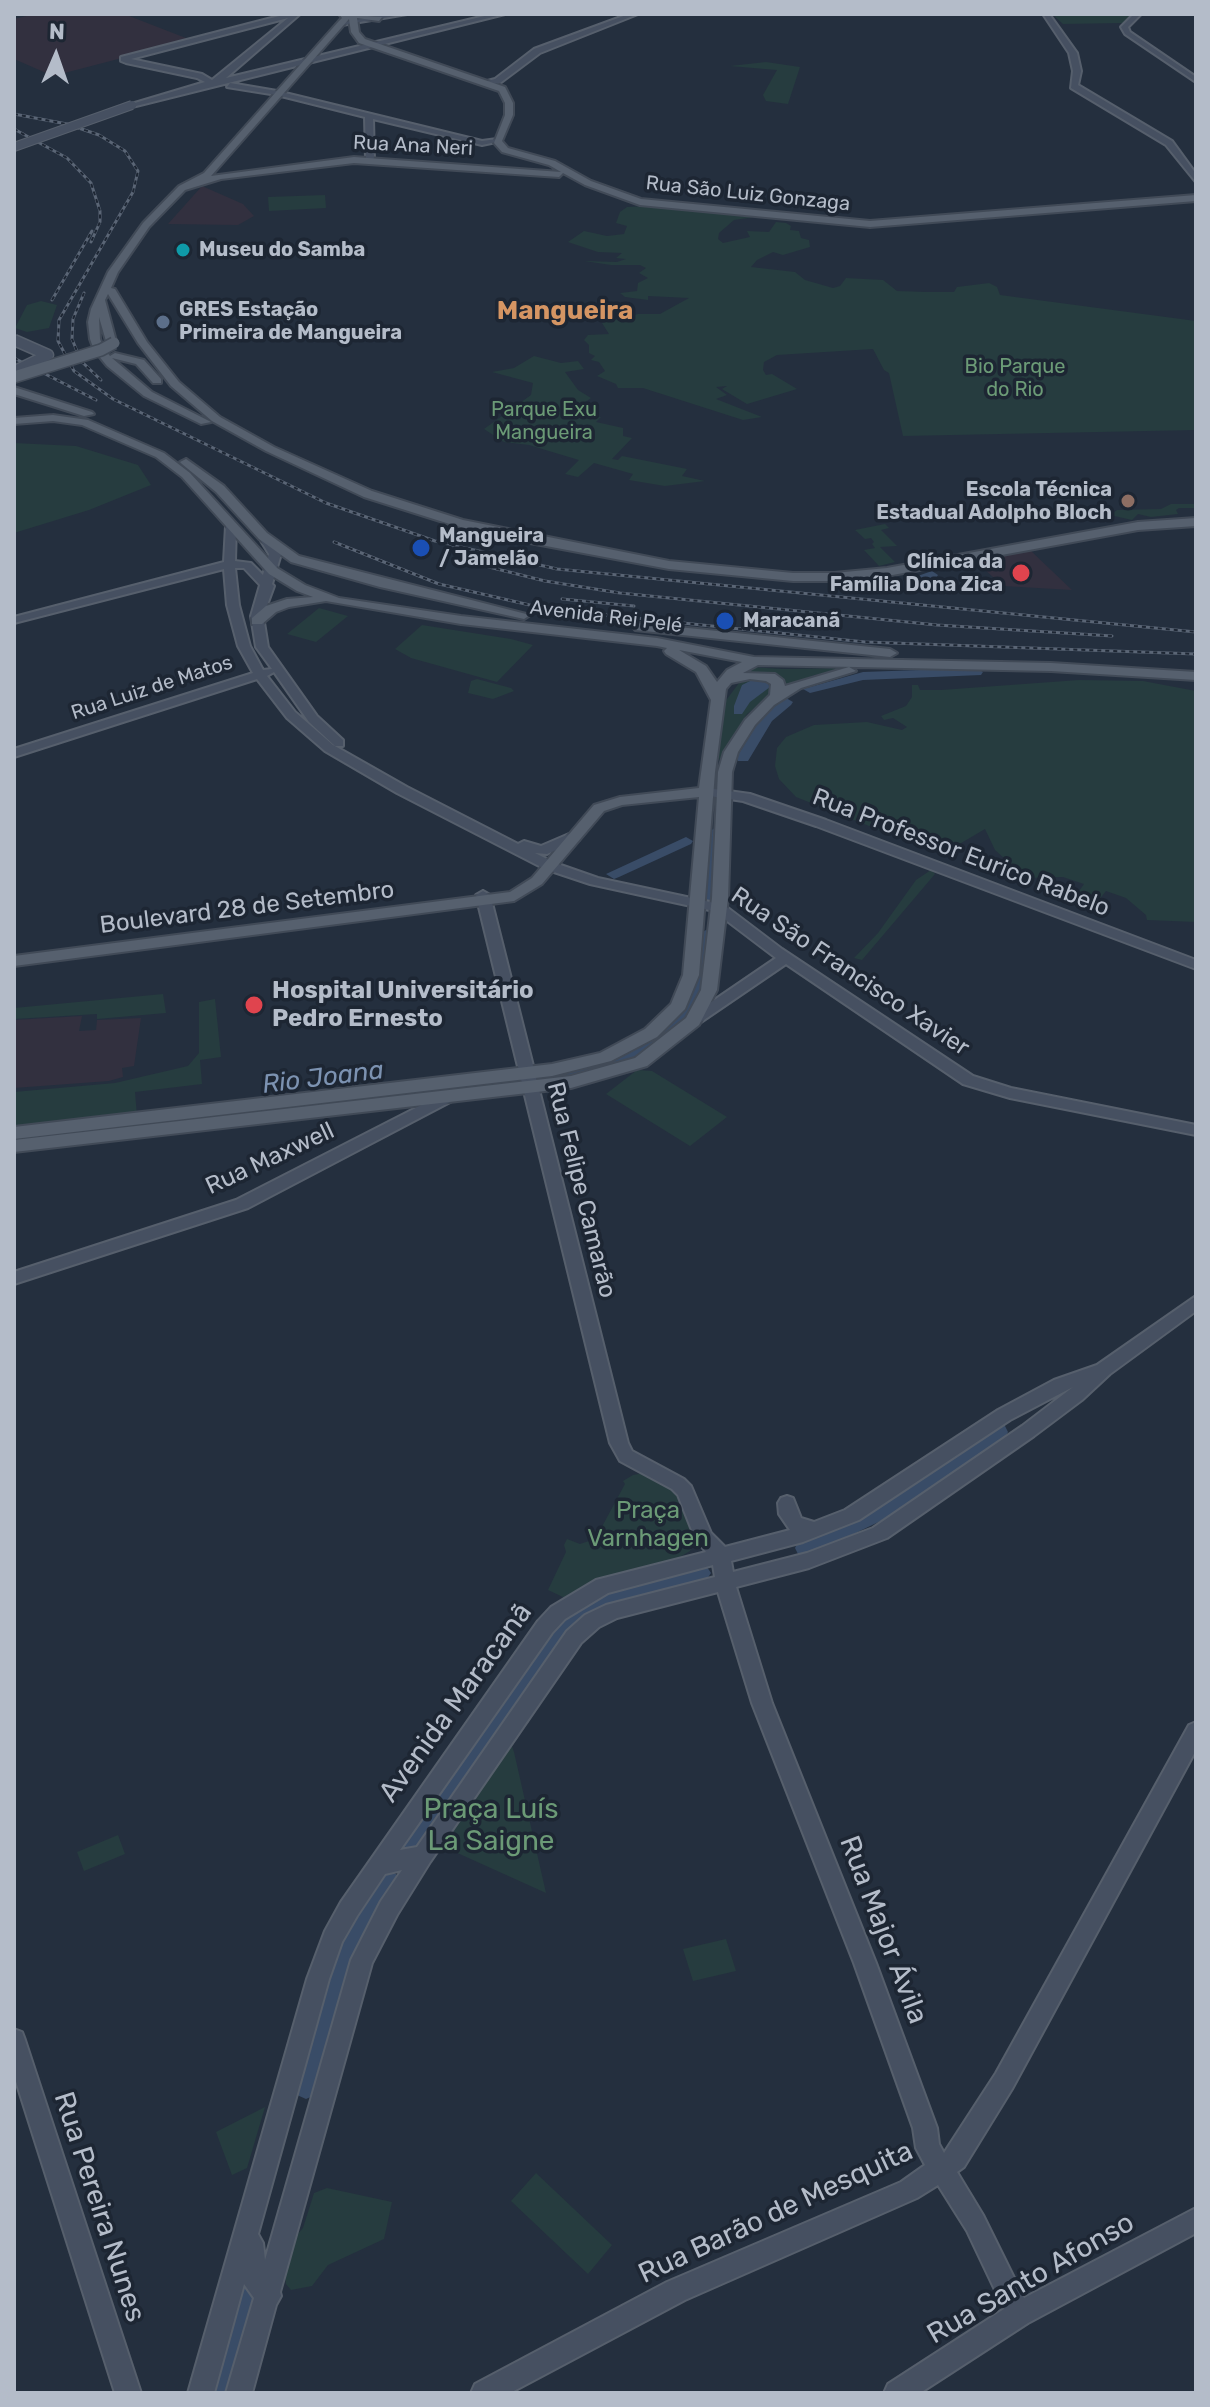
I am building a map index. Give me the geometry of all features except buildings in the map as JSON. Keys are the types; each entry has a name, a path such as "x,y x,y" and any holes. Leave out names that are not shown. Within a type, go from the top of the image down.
{"main road":[{"path":"379,19 353,17 359,39 484,83 499,85 509,103 509,115 497,141 511,153 559,171"},
{"path":"226,429 148,394 125,376 99,350 93,322 113,272 149,228 182,188 207,175 343,18"},
{"path":"315,52 328,54"},
{"name":"Rua Ana Neri","path":"149,228 193,186 211,178 247,173 370,160 559,171 577,177"},
{"path":"217,163 219,171 247,173"},
{"name":"Rua São Luiz Gonzaga","path":"577,177 625,197 652,204 870,224 1196,198"},
{"path":"14,374 104,349 119,338 121,330 110,311 111,291 149,228"},
{"path":"111,291 154,358 191,401 226,429 253,445 270,449 349,487 460,523 613,556 793,577 870,574 1138,526 1196,519"},
{"path":"81,355 111,341 100,299"},
{"path":"81,355 118,353 154,358"},
{"path":"81,355 129,358 148,370 197,418"},
{"path":"14,424 39,408 37,402 20,392"},
{"path":"20,392 118,426 187,463 220,489 263,536"},
{"path":"14,424 76,432 164,458 179,468 231,526"},
{"name":"Avenida Rei Pelé","path":"231,526 268,578 344,602 461,620 657,642 756,661 1051,667 1196,676"},
{"name":"Avenida Rei Pelé","path":"263,536 291,558 330,571 511,613 893,654 1196,666"},
{"path":"301,588 329,586 335,579 330,571"},
{"path":"257,621 271,609 287,603 344,602 343,588 353,584 380,583"},
{"path":"662,649 699,666 708,677 716,698"},
{"path":"72,1133 447,1097 529,1080 605,1057 638,1041 670,1017 687,989 691,975 716,698 727,677 781,652 893,654"},
{"path":"1051,667 1065,659"},
{"path":"14,1133 44,1136 529,1080 593,1078 641,1062 693,1021 703,1006 714,971 726,765 731,752 759,712 796,685 831,674 936,666"},
{"path":"716,698 733,682 756,675 775,680 779,687 777,697"},
{"path":"672,798 697,785 708,772"},
{"path":"484,898 514,896 537,881 590,816 610,803 707,792"},
{"name":"Boulevard 28 de Setembro","path":"14,953 484,898"},
{"name":"Boulevard 28 de Setembro","path":"14,961 484,898"},
{"path":"14,1146 44,1136"}],"street":[{"path":"211,85 199,76 124,59 296,14"},
{"path":"211,85 230,73 296,14"},
{"path":"379,19 404,14"},
{"path":"230,73 267,69 502,14"},
{"path":"499,85 537,51 635,14"},
{"path":"1046,14 1073,53 1077,71 1074,86 1169,143 1196,180"},
{"path":"1138,14 1124,27 1127,33 1196,80"},
{"path":"343,18 353,17"},
{"path":"14,147 132,105 267,69"},
{"path":"211,85 239,85 482,143 497,141"},
{"path":"369,115 370,160"},
{"path":"14,340 48,355 14,374"},
{"name":"Rua São Francisco Xavier","path":"231,526 230,564 239,630 259,674 291,715 329,748 402,790 550,866 595,881 719,908 785,958 968,1080 1010,1093 1196,1130"},
{"path":"263,536 275,554 257,621 262,647 313,719 355,754 527,847 542,851 574,837"},
{"path":"14,620 230,564 245,565 268,578"},
{"path":"232,586 244,579 268,578"},
{"name":"Rua Luiz de Matos","path":"14,753 276,669"},
{"name":"Rua Professor Eurico Rabelo","path":"707,792 725,793 821,823 1196,965"},
{"name":"Rua Felipe Camarão","path":"484,898 619,1443 626,1456 663,1473 685,1491 704,1538 720,1554"},
{"path":"693,1021 785,958"},
{"name":"Rua Maxwell","path":"14,1278 242,1204 447,1097"},
{"name":"Avenida Maracanã","path":"201,2393 326,1956 349,1909 401,1861 574,1637 592,1621 613,1611 809,1560 880,1533 1028,1431 1076,1395 1104,1369 1196,1302"},
{"name":"Avenida Maracanã","path":"239,2393 362,1960 389,1908 401,1861 473,1727 558,1613 613,1582 809,1532 852,1515 1025,1403 1060,1385 1104,1369"},
{"path":"787,1503 788,1514 795,1524 809,1532 792,1546 792,1551 809,1560"},
{"name":"Rua Major Ávila","path":"720,1554 725,1582 762,1703 865,1963 925,2128 928,2148 975,2223 1019,2314"},
{"name":"Rua Barão de Mesquita","path":"484,2393 676,2291 909,2190 956,2159 1004,2081 1196,1731"},
{"name":"Rua Pereira Nunes","path":"14,2040 128,2393"},
{"name":"Rua Santo Afonso","path":"897,2393 1019,2314 1196,2220"},
{"path":"250,2229 255,2282 269,2296"}],"shaded area":[{"path":"35,14 124,14 191,40 53,76 14,59 14,19"},
{"path":"202,186 243,204 254,216 238,225 168,224"},
{"name":"Clínica da Família Dona Zica","path":"1030,550 1072,590 1003,586 974,560"},
{"path":"82,1016 79,1031 96,1030 97,1020 141,1018 134,1066 122,1068 123,1077 109,1081 14,1088 14,1020"}],"green space":[{"path":"1052,14 1133,15 1123,23 1063,24"},
{"path":"766,62 800,67 788,104 766,101 763,95 777,70 730,66"},
{"path":"325,195 326,208 269,211 268,197"},
{"name":"Bio Parque do Rio","path":"668,205 755,217 734,220 719,233 718,239 723,243 750,237 747,231 769,232 776,222 786,223 791,226 790,230 799,231 801,238 809,240 810,247 783,255 773,252 757,260 751,267 795,272 805,280 833,288 840,286 846,278 883,280 897,291 954,292 957,287 989,283 997,287 1000,295 1196,321 1196,430 903,436 889,373 884,370 873,349 777,355 764,362 763,370 766,375 772,374 797,389 747,404 722,389 727,386 716,387 727,395 716,399 762,417 743,420 643,388 618,388 616,384 597,376 605,371 599,362 591,360 595,356 589,353 589,345 584,340 588,335 609,334 602,323 638,314 660,314 689,298 648,296 648,300 625,297 620,293 637,291 638,283 648,278 639,273 646,268 584,261 617,262 626,259 616,258 622,253 598,252 568,242 584,231 607,236 624,234 627,226 616,223 620,212 627,207"},
{"path":"41,301 57,305 49,328 27,332 15,328 27,305"},
{"name":"Parque Exu Mangueira","path":"534,356 561,363 578,361 584,369 565,372 578,390 591,398 570,413 601,417 596,422 623,428 623,436 632,438 612,459 618,460 622,456 687,469 682,476 705,481 665,486 629,480 633,474 594,463 578,477 565,474 579,460 529,445 504,442 484,429 531,395 533,383 492,372 514,368"},
{"path":"14,443 76,446 138,465 151,485 89,510 14,533"},
{"path":"1171,504 1196,504 1196,508 1179,508 1176,510 1178,514 1151,517 1138,514 1132,520 1110,515 1117,510 1161,509"},
{"path":"885,524 889,528 881,530 897,546 880,547 895,562 879,566 864,550 875,548 874,542 855,530"},
{"path":"319,608 348,616 316,642 287,634"},
{"path":"422,625 533,645 497,682 411,658 395,649"},
{"path":"750,667 856,668 814,675 783,689 768,674 749,672 731,678"},
{"path":"759,678 774,684 773,694 747,714 717,763 724,703 739,683"},
{"path":"477,679 514,691 493,699 468,693 471,681"},
{"path":"1079,680 1143,681 1196,691 1196,922 1147,920 1146,915 1126,898 1106,891 1098,901 1077,894 1084,884 1063,877 1026,878 995,850 985,829 951,849 943,845 932,851 796,797 779,779 775,766 777,748 786,737 814,725 867,722 902,730 907,727 893,718 884,720 881,716 906,706 912,697 912,685 918,685 920,690 941,690"},
{"path":"931,870 935,874 862,960 854,958 878,933 916,880"},
{"path":"163,994 166,1013 97,1019 97,1014 14,1019 14,1008"},
{"path":"215,999 221,1057 200,1060 202,1084 135,1092 137,1116 14,1129 14,1092 115,1083 188,1066 199,1053 199,1002"},
{"path":"637,1070 652,1071 727,1117 690,1146 606,1094"},
{"name":"Praça Varnhagen","path":"645,1473 670,1484 680,1497 695,1540 690,1551 678,1558 604,1577 565,1598 548,1590 566,1552 564,1545 567,1539 580,1544 592,1540 625,1484 623,1481"},
{"name":"Praça Luís La Saigne","path":"507,1733 546,1893 453,1851 429,1853"},
{"path":"118,1835 125,1854 84,1871 77,1852"},
{"path":"726,1939 736,1971 693,1981 683,1949"},
{"path":"265,2107 247,2168 232,2175 216,2132"},
{"path":"536,2173 612,2245 588,2274 511,2201"},
{"path":"327,2188 392,2202 384,2239 328,2265 312,2286 291,2290 285,2276 296,2236 303,2228 314,2193"}],"water":[{"path":"754,679 766,681 770,687 750,702 742,714 734,714 742,685"}],"waterway":[{"path":"892,587 932,575"},
{"name":"Rio Joana","path":"810,689 863,676 976,672"},
{"name":"Rio Joana","path":"743,758 767,719 786,702"},
{"name":"Rio Joana","path":"709,896 715,832"},
{"path":"614,874 686,841"},
{"name":"Rio Joana","path":"541,1078 617,1060 635,1053 664,1034 689,1009 698,990 706,935"},
{"name":"Rio Joana","path":"291,1108 518,1081"},
{"path":"805,1548 886,1509 998,1432"},
{"path":"414,1843 560,1631 605,1600 700,1573"},
{"path":"334,1988 351,1942 388,1882"},
{"path":"306,2086 331,1998"},
{"path":"219,2393 246,2297"}],"railway":[{"path":"14,114 67,124 99,135 125,151 138,171 133,192 59,320 58,341 74,371 113,399 326,503 435,541 557,569 1196,632"},
{"path":"14,129 67,158 91,183 100,211 100,222 91,242"},
{"path":"52,300 92,231"},
{"path":"84,293 73,319 72,339 81,361 101,380"},
{"path":"14,358 96,400"},
{"path":"334,542 439,584 534,606 587,613 865,642 1196,654"},
{"path":"473,563 545,581 620,593 937,625 1112,636"},
{"path":"562,599 634,606"}],"place":[{"name":"Museu do Samba","path":"183,250"},
{"name":"GRES Estação Primeira de Mangueira","path":"163,322"},
{"name":"Escola Técnica Estadual Adolpho Bloch","path":"1128,501"},
{"name":"Mangueira / Jamelão","path":"421,548"},
{"name":"Clínica da Família Dona Zica","path":"1021,573"},
{"name":"Maracanã","path":"725,621"},
{"name":"Hospital Universitário Pedro Ernesto","path":"254,1005"}],"district":[{"name":"Mangueira","path":"565,311"}]}
